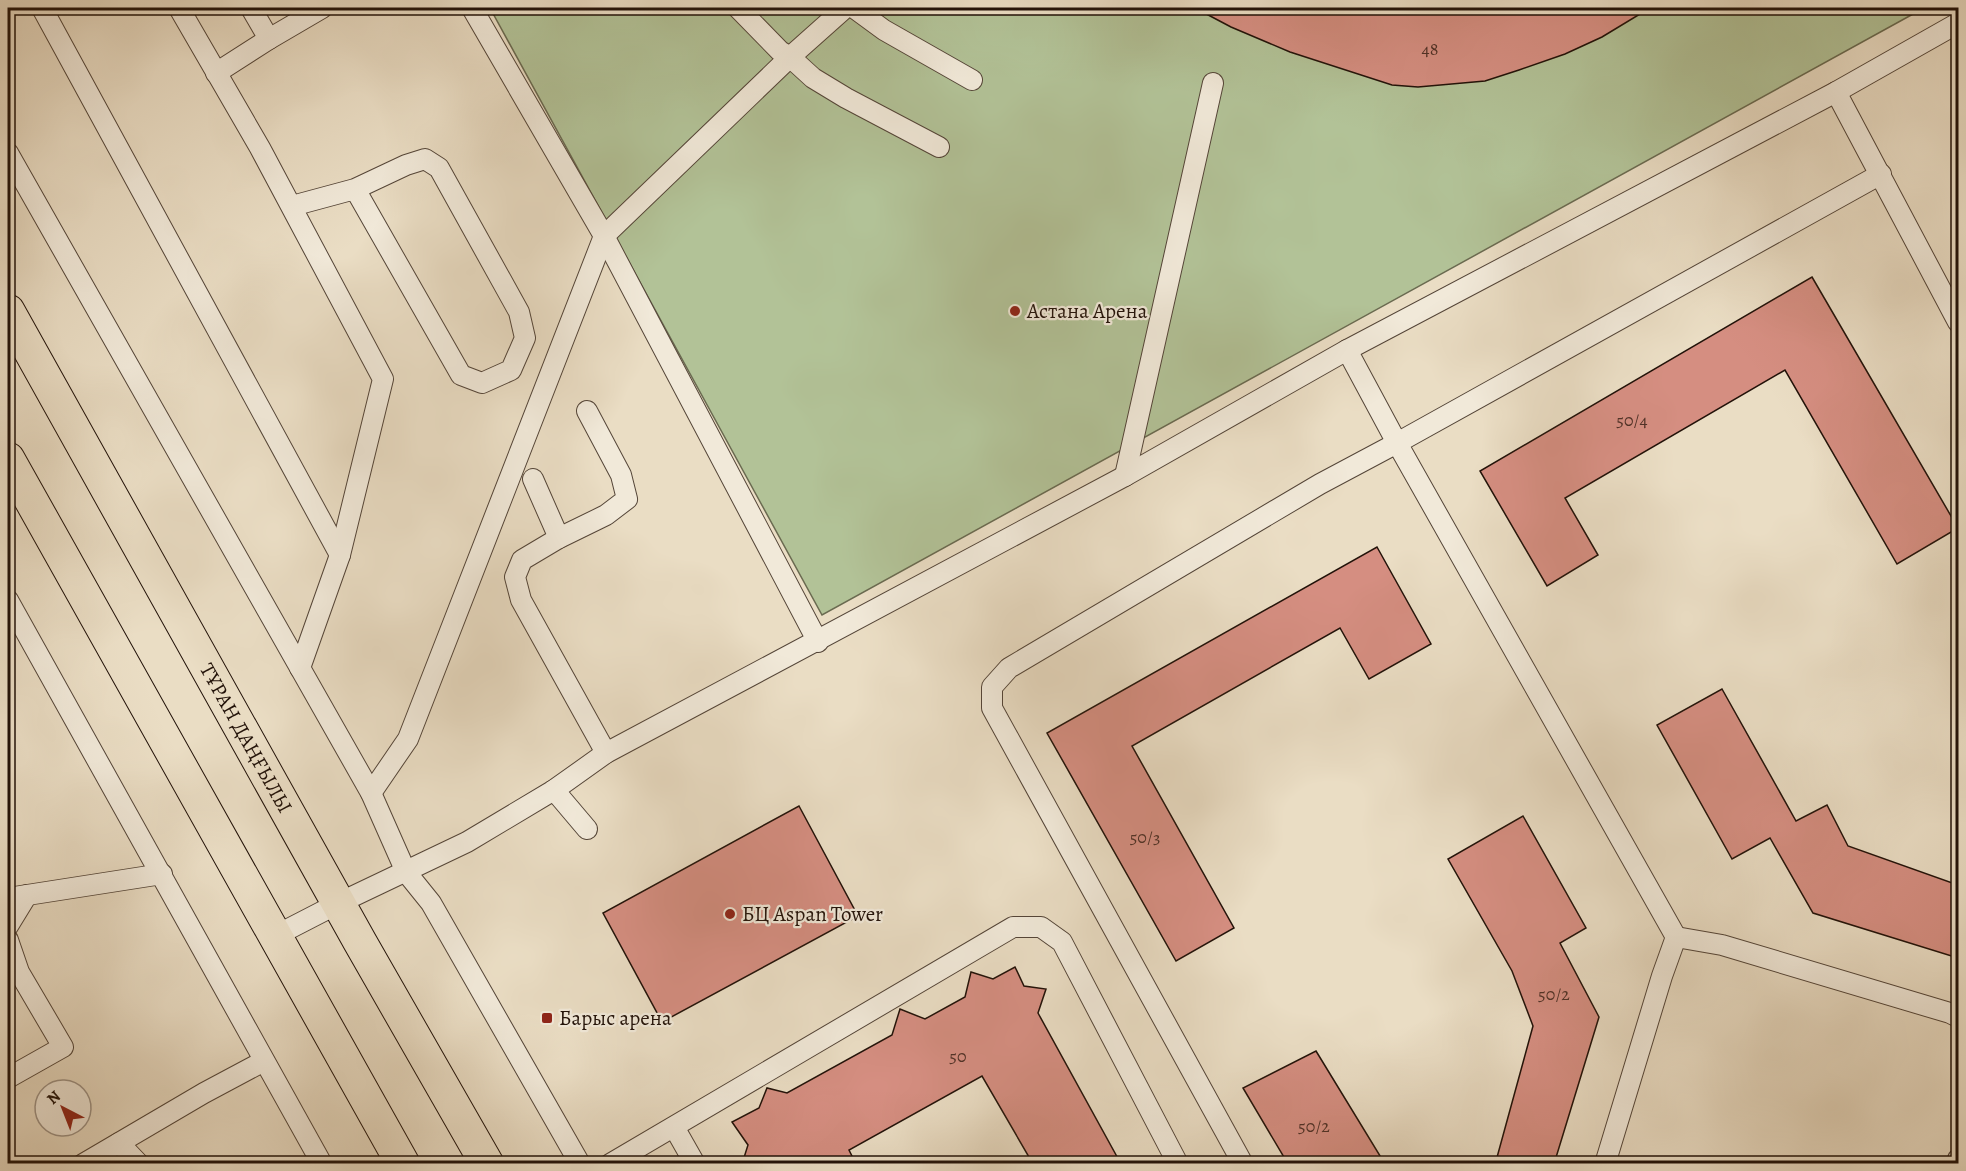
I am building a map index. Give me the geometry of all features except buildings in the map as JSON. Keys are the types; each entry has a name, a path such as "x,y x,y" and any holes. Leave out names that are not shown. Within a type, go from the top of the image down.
{"main road":[{"name":"ТҰРАН ДАҢҒЫЛЫ","path":"8,311 487,1164"},
{"path":"8,459 403,1164"}],"lane":[{"path":"42,8 339,555"},
{"path":"179,8 292,206 383,379 339,555 300,668"},
{"path":"251,8 269,39"},
{"path":"216,73 322,8"},
{"path":"472,8 604,236 818,642"},
{"path":"738,8 780,51 813,78 846,99 939,147"},
{"path":"370,793 408,739 604,236 790,57 845,8"},
{"path":"854,8 884,30 972,80"},
{"path":"275,936 467,842 554,790 606,753 818,642 1125,476 1347,350 1836,92 1959,23"},
{"path":"1125,476 1213,83"},
{"path":"1836,92 1959,322"},
{"path":"8,153 370,793 406,872 431,903 580,1164"},
{"path":"292,206 355,189 406,165 425,159 439,168 519,312 525,338 511,370 482,383 461,375 355,189"},
{"path":"1243,1164 992,708 992,687 1009,668 1320,484 1881,174"},
{"path":"1347,350 1397,443 1676,937 1605,1164"},
{"path":"587,411 621,475 627,499 606,515 559,538 522,560 515,577 521,600 606,753"},
{"path":"532,480 559,538"},
{"path":"8,600 322,1164"},
{"path":"554,790 587,829"},
{"path":"8,926 17,897 162,874"},
{"path":"610,1164 1013,927 1041,927 1062,942 1178,1164"},
{"path":"1676,937 1722,945 1959,1017"},
{"path":"8,940 13,975 63,1047 8,1078"},
{"path":"83,1164 204,1093 264,1061"},
{"path":"674,1127 695,1164"},
{"path":"119,1143 138,1164"},
{"path":"1957,1164 1959,1159"}],"green space":[{"name":"Астана Арена","path":"490,8 1924,8 822,615"}],"place":[{"name":"Астана Арена","path":"1015,311"},
{"name":"БЦ Aspan Tower","path":"730,914"},
{"name":"Барыс арена","path":"547,1018"}]}
